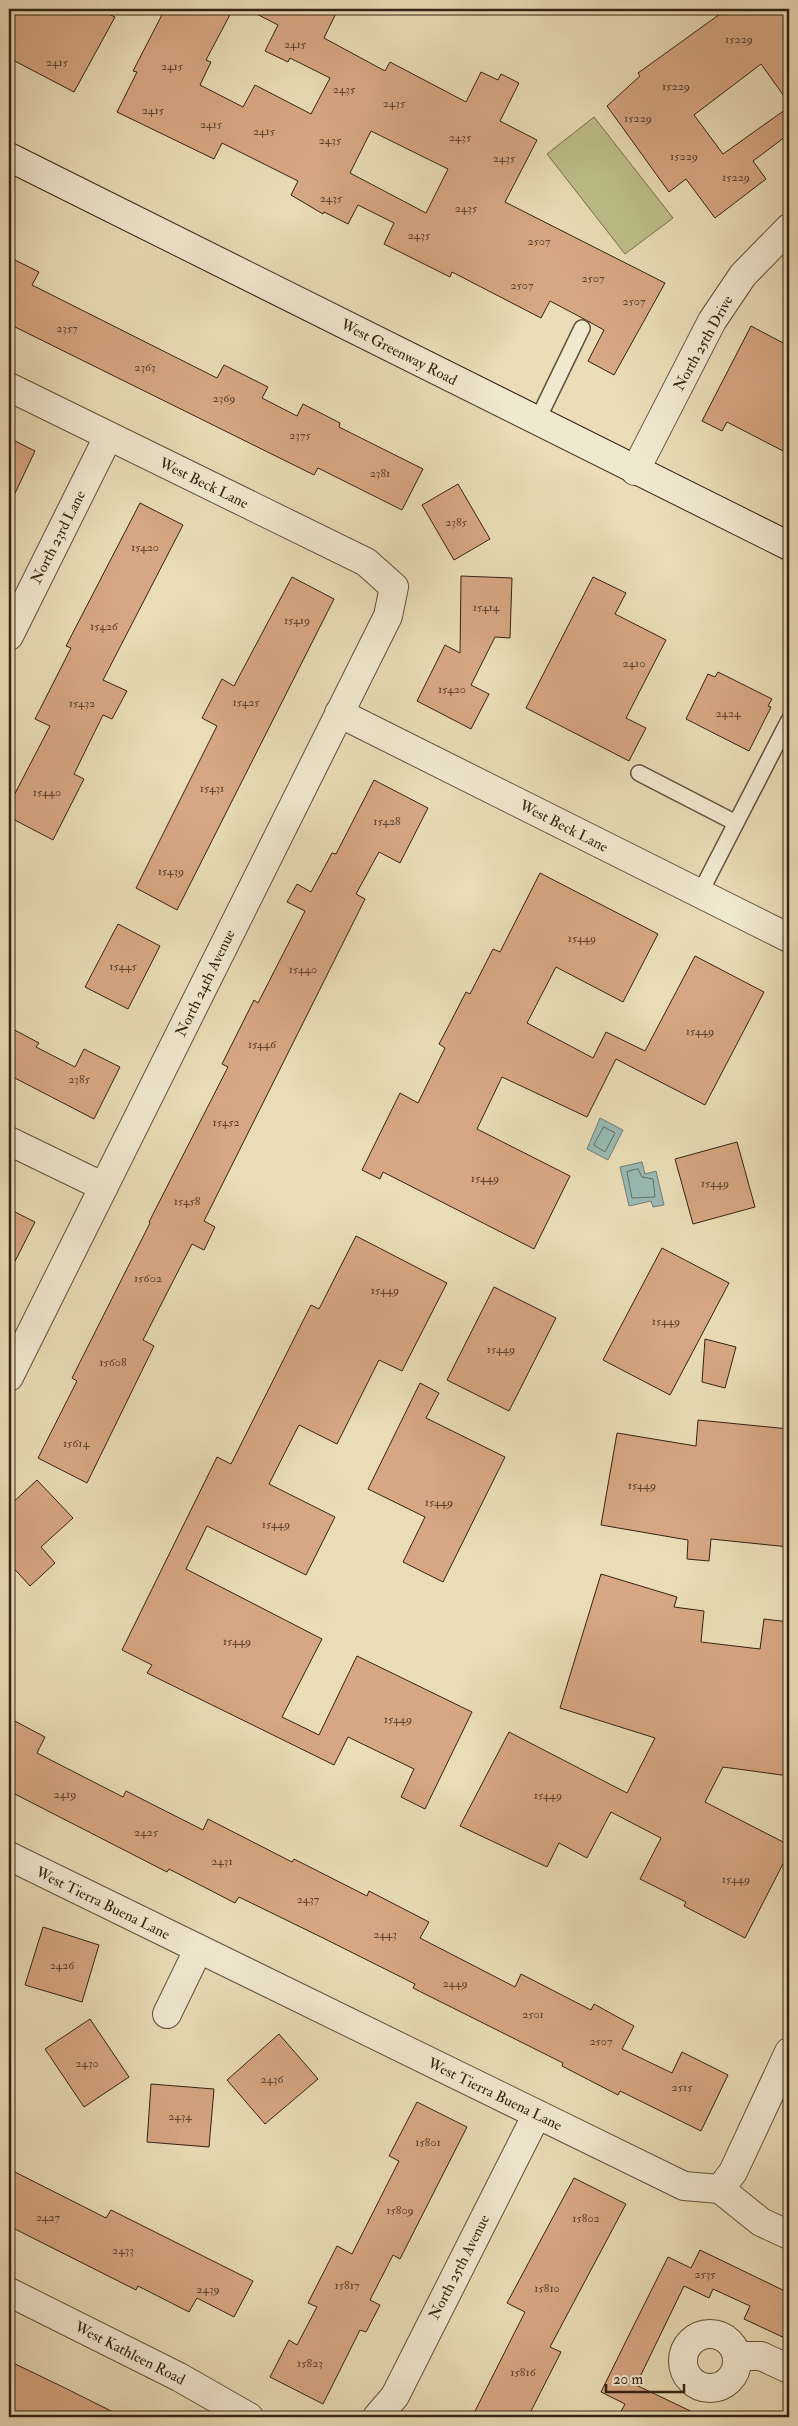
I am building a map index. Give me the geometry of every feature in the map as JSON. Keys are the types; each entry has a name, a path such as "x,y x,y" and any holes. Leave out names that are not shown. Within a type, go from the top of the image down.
{"street":[{"name":"West Greenway Road","path":"9,157 635,471 789,546"},
{"name":"North 25th Drive","path":"635,471 712,321 743,275 789,228"},
{"name":"West Beck Lane","path":"9,387 366,562 394,588"},
{"name":"North 23rd Lane","path":"9,636 108,437"},
{"name":"North 24th Avenue","path":"9,1377 388,616 394,588"},
{"name":"West Beck Lane","path":"339,713 789,938"},
{"path":"9,1141 104,1187"},
{"name":"West Tierra Buena Lane","path":"9,1856 684,2186 720,2189"},
{"path":"167,2014 198,1950"},
{"path":"789,2052 733,2172 720,2189 761,2222 789,2236"},
{"name":"North 25th Avenue","path":"377,2417 394,2396 537,2114"},
{"name":"West Kathleen Road","path":"9,2292 179,2377 249,2417"},
{"path":"737,2356 761,2356 789,2369"}],"lane":[{"path":"536,421 582,328"},
{"path":"700,893 789,720"},
{"path":"639,773 736,823"}],"green space":[{"path":"594,117 673,218 625,254 547,154"}],"water":[{"path":"600,1118 623,1130 608,1160 587,1149"},
{"path":"642,1162 645,1174 656,1171 664,1205 653,1207 651,1201 629,1206 620,1167"}],"building":[{"path":"9,9 98,9 115,17 74,92 9,58"},
{"path":"165,9 233,9 206,60 211,62 200,85 243,107 255,85 311,114 330,78 290,58 288,62 265,51 278,25 247,9 338,9 324,38 385,71 390,62 466,102 481,72 498,80 501,74 519,83 500,121 537,140 505,202 665,283 614,375 588,361 604,330 586,320 550,301 541,318 452,272 450,277 384,244 394,223 358,205 348,224 324,212 323,214 291,195 298,181 222,143 214,159 117,112 137,72 133,71","holes":["371,131 448,169 426,213 350,173"]},
{"path":"727,9 789,9 789,103 761,64 694,115 723,154 789,107 789,134 753,161 766,179 715,218 686,179 669,192 607,106 640,76 638,73"},
{"path":"9,257 39,272 32,285 217,378 224,365 268,387 262,398 297,416 303,404 340,423 339,427 423,469 402,510 318,468 314,475 9,324"},
{"path":"751,326 789,346 789,454 727,422 722,431 702,421"},
{"path":"9,438 35,451 9,506"},
{"path":"458,484 490,539 454,560 422,505"},
{"path":"140,503 183,525 103,680 127,691 112,719 103,715 74,774 84,779 53,840 9,817 9,805 50,726 35,719 71,648 66,646"},
{"path":"461,576 512,578 510,638 495,637 471,685 489,694 471,729 417,701 445,645 460,653"},
{"path":"292,577 334,599 177,910 136,888 217,726 202,718 222,679 234,686"},
{"path":"593,577 626,593 615,614 666,640 626,718 646,728 629,761 526,708"},
{"path":"718,672 772,699 768,706 771,707 749,751 686,719 708,674 715,677"},
{"path":"374,780 428,808 400,863 379,852 356,894 365,899 204,1221 215,1227 204,1250 192,1244 143,1340 154,1346 87,1483 38,1458 77,1381 72,1378 228,1067 222,1064 254,1000 258,1003 305,911 287,902 297,884 311,892 332,853 336,854"},
{"path":"540,873 658,934 623,1002 556,967 527,1023 593,1058 606,1032 645,1051 695,956 764,992 705,1105 616,1059 587,1117 502,1077 477,1129 570,1176 534,1249 383,1172 380,1179 362,1170 400,1093 418,1103 445,1048 439,1044 466,992 470,994 493,949 500,952"},
{"path":"118,924 160,946 128,1009 85,987"},
{"path":"9,1027 39,1043 36,1047 75,1067 84,1049 120,1067 94,1119 9,1075"},
{"path":"737,1142 755,1207 693,1224 675,1159"},
{"path":"9,1209 35,1222 9,1273"},
{"path":"356,1236 447,1283 402,1371 379,1360 337,1444 299,1425 269,1484 335,1517 306,1575 207,1526 186,1569 322,1639 282,1717 319,1735 357,1656 472,1712 425,1809 401,1797 414,1769 348,1737 334,1765 147,1673 152,1665 122,1650 217,1457 231,1464 311,1305 319,1309"},
{"path":"662,1248 729,1283 670,1395 603,1360"},
{"path":"494,1287 556,1318 509,1411 447,1380"},
{"path":"705,1339 736,1347 725,1388 702,1382"},
{"path":"420,1383 439,1393 426,1418 505,1457 443,1582 403,1562 425,1517 368,1489"},
{"path":"698,1420 789,1429 789,1547 711,1539 709,1561 687,1559 688,1540 601,1525 617,1433 696,1446"},
{"path":"37,1480 73,1518 41,1547 55,1563 30,1586 9,1563 9,1506"},
{"path":"601,1574 677,1597 674,1607 704,1611 701,1642 760,1649 764,1619 789,1622 789,1776 723,1767 705,1802 789,1845 789,1852 745,1938 684,1906 686,1902 640,1879 661,1838 611,1812 587,1858 559,1843 547,1867 460,1826 509,1732 627,1793 655,1738 560,1708"},
{"path":"9,1718 45,1737 37,1753 123,1797 126,1791 203,1830 208,1819 292,1862 294,1859 367,1896 369,1891 429,1922 420,1938 515,1987 521,1974 591,2010 594,2004 634,2026 622,2049 672,2073 682,2052 728,2075 701,2131 620,2091 618,2095 562,2066 563,2063 413,1988 415,1984 323,1938 239,1897 235,1903 169,1869 167,1872 9,1791"},
{"path":"43,1927 99,1945 82,2002 25,1985"},
{"path":"90,2019 129,2077 84,2107 45,2049"},
{"path":"279,2034 318,2079 265,2124 227,2080"},
{"path":"151,2084 214,2089 209,2147 147,2142"},
{"path":"417,2102 467,2127 400,2259 393,2255 370,2300 380,2305 366,2332 360,2330 323,2404 270,2377 289,2340 297,2345 317,2307 308,2303 337,2246 352,2254 399,2161 389,2156"},
{"path":"9,2169 106,2218 111,2210 253,2281 234,2317 197,2298 189,2312 138,2286 136,2290 9,2226"},
{"path":"574,2178 626,2204 550,2347 561,2352 528,2417 472,2417 525,2312 507,2303"},
{"path":"700,2250 789,2293 789,2340 744,2319 750,2306 713,2289 709,2298 684,2286 636,2385 703,2417 618,2417 625,2404 601,2392 668,2257 691,2268"},
{"path":"9,2361 63,2387 123,2417 9,2417"}]}
